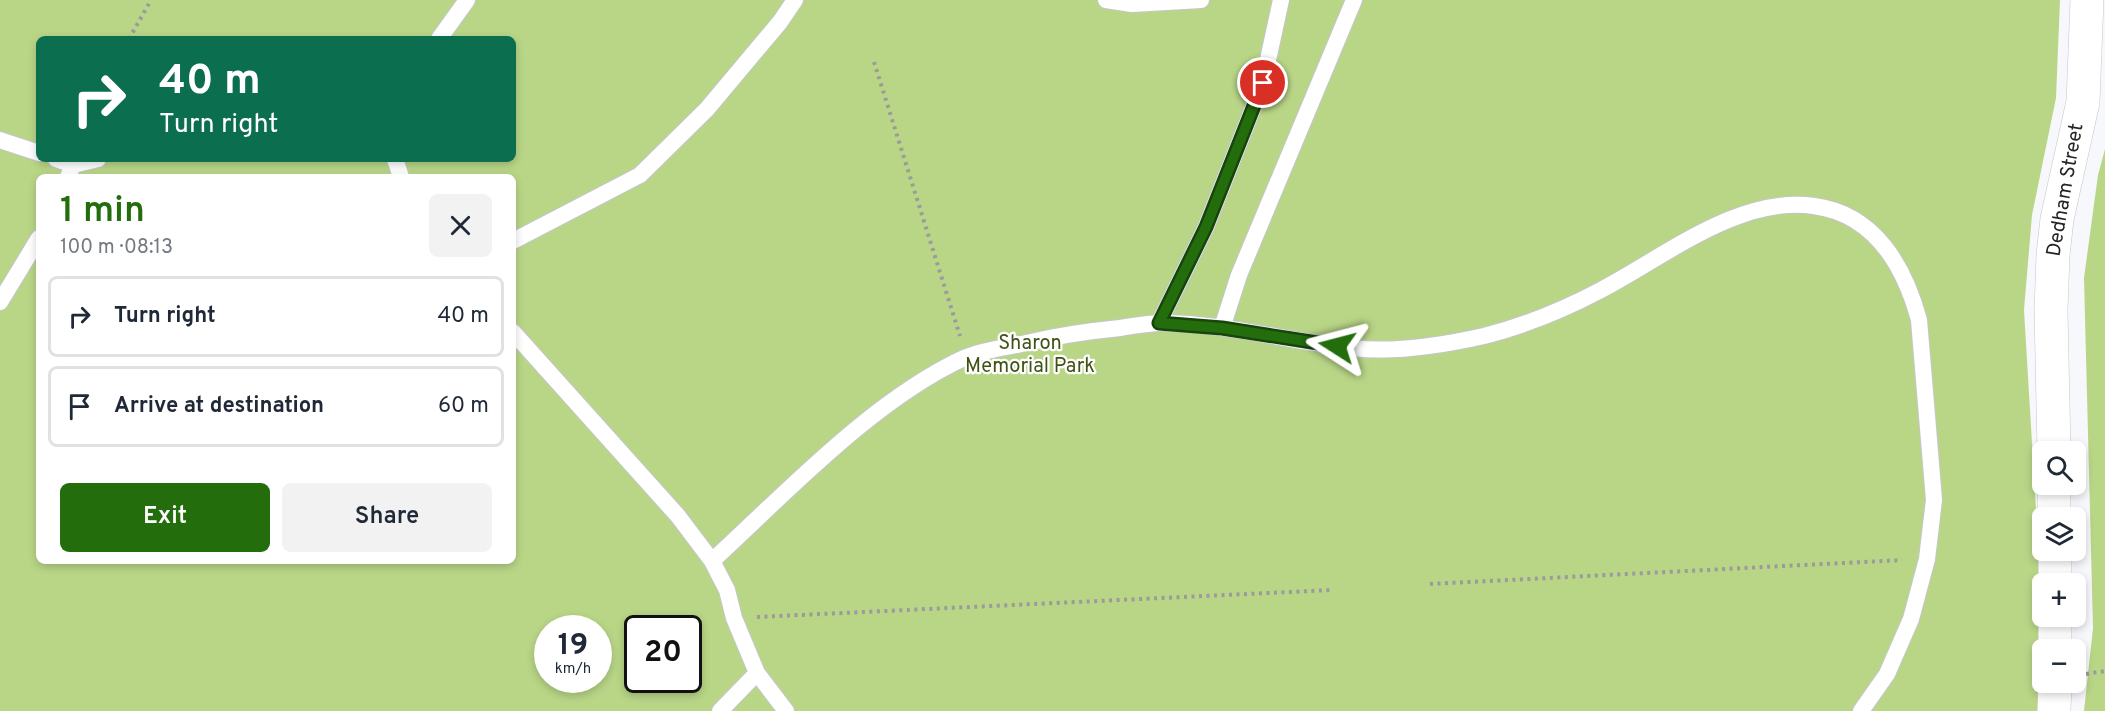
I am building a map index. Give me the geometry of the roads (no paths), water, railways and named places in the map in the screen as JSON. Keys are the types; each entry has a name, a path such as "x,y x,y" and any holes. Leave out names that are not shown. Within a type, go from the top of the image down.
{"street":[{"name":"Dedham Street","path":"2054,441 2051,310 2054,255 2058,219 2083,102 2087,0"},
{"path":"2054,711 2055,693"}],"lane":[{"path":"441,36 467,0"},
{"path":"516,239 640,175 707,109 780,22 795,0"},
{"path":"1106,0 1132,4 1201,0"},
{"path":"1159,323 1206,227 1263,83 1281,0"},
{"path":"1222,328 1239,275 1354,0"},
{"path":"0,140 36,152"},
{"path":"70,171 91,162"},
{"path":"712,561 867,421 914,387 967,357 1065,334 1159,323 1222,328 1356,349 1398,349 1482,336 1552,313 1598,291 1730,218 1785,204 1814,206 1840,212 1876,234 1890,252 1912,296 1919,320 1934,500 1927,559 1911,619 1887,674 1861,711"},
{"path":"0,302 36,243"},
{"path":"516,335 678,516 712,561 727,590 734,618 758,673 786,711"},
{"path":"720,711 758,673"}],"park label":[{"name":"Sharon Memorial Park","path":"1030,356"}]}
